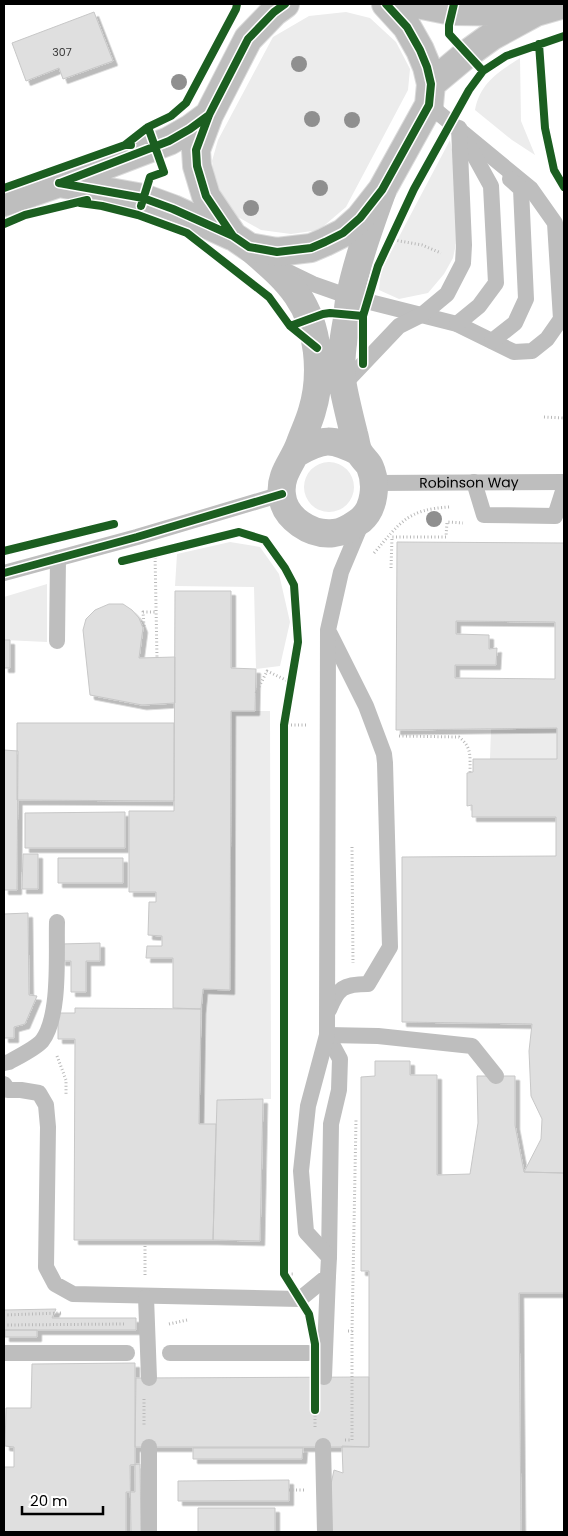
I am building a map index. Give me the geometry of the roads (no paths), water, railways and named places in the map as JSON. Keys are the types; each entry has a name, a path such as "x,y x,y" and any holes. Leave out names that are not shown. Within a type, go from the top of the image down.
{"main road":[{"path":"248,39 254,4"},
{"path":"285,4 274,12 248,39 209,115 196,150 197,166 206,196 241,242 281,276 298,296 309,319 317,348 317,385 312,410 297,453 286,468 282,482 282,494 284,505 290,514 304,527 319,533 334,533 348,529 363,518 373,500 374,483 370,466 359,452 343,385 342,360 350,297 356,269 382,190 430,94 486,40 536,12 564,4"},
{"path":"386,4 413,36 427,66 430,94"},
{"path":"417,4 452,11 536,12"},
{"path":"4,202 170,141 209,115"},
{"path":"59,183 143,198 173,209 241,242 277,252 311,248 343,233 355,223 382,190"},
{"path":"297,453 316,442 339,442 359,452"}],"lane":[{"path":"430,94 459,128 520,189 526,299 515,323 492,341"},
{"path":"343,385 399,326 423,314 447,294 463,263 464,245 459,128"},
{"path":"457,324 479,306 496,283 491,186 459,128"},
{"path":"241,242 284,270 313,284 350,297 457,324 514,352 532,351 547,339 561,319 555,223 530,189 459,128"},
{"path":"474,482 484,515 556,516 564,488"},
{"name":"Robinson Way","path":"374,483 564,482"},
{"path":"4,573 137,537 282,494"},
{"path":"329,1257 306,1232 301,1171 308,1106 328,1035 328,630 341,572 363,518"},
{"path":"57,641 58,558"},
{"path":"327,1015 336,993 351,984 368,984 390,947 384,754 366,706 328,630"},
{"path":"4,1063 9,1062 41,1042 49,1028 54,1007 57,922"},
{"path":"328,1035 378,1036 472,1046 496,1076"},
{"path":"324,1377 329,1257 331,1124 339,1090 340,1059 328,1035"},
{"path":"4,1084 8,1090 40,1093 46,1105 48,1127 46,1266 55,1284 73,1294 300,1299 328,1276"},
{"path":"146,1297 149,1378"},
{"path":"4,1354 127,1353"},
{"path":"170,1353 308,1353"},
{"path":"324,1446 325,1532"},
{"path":"149,1447 149,1532"}]}
